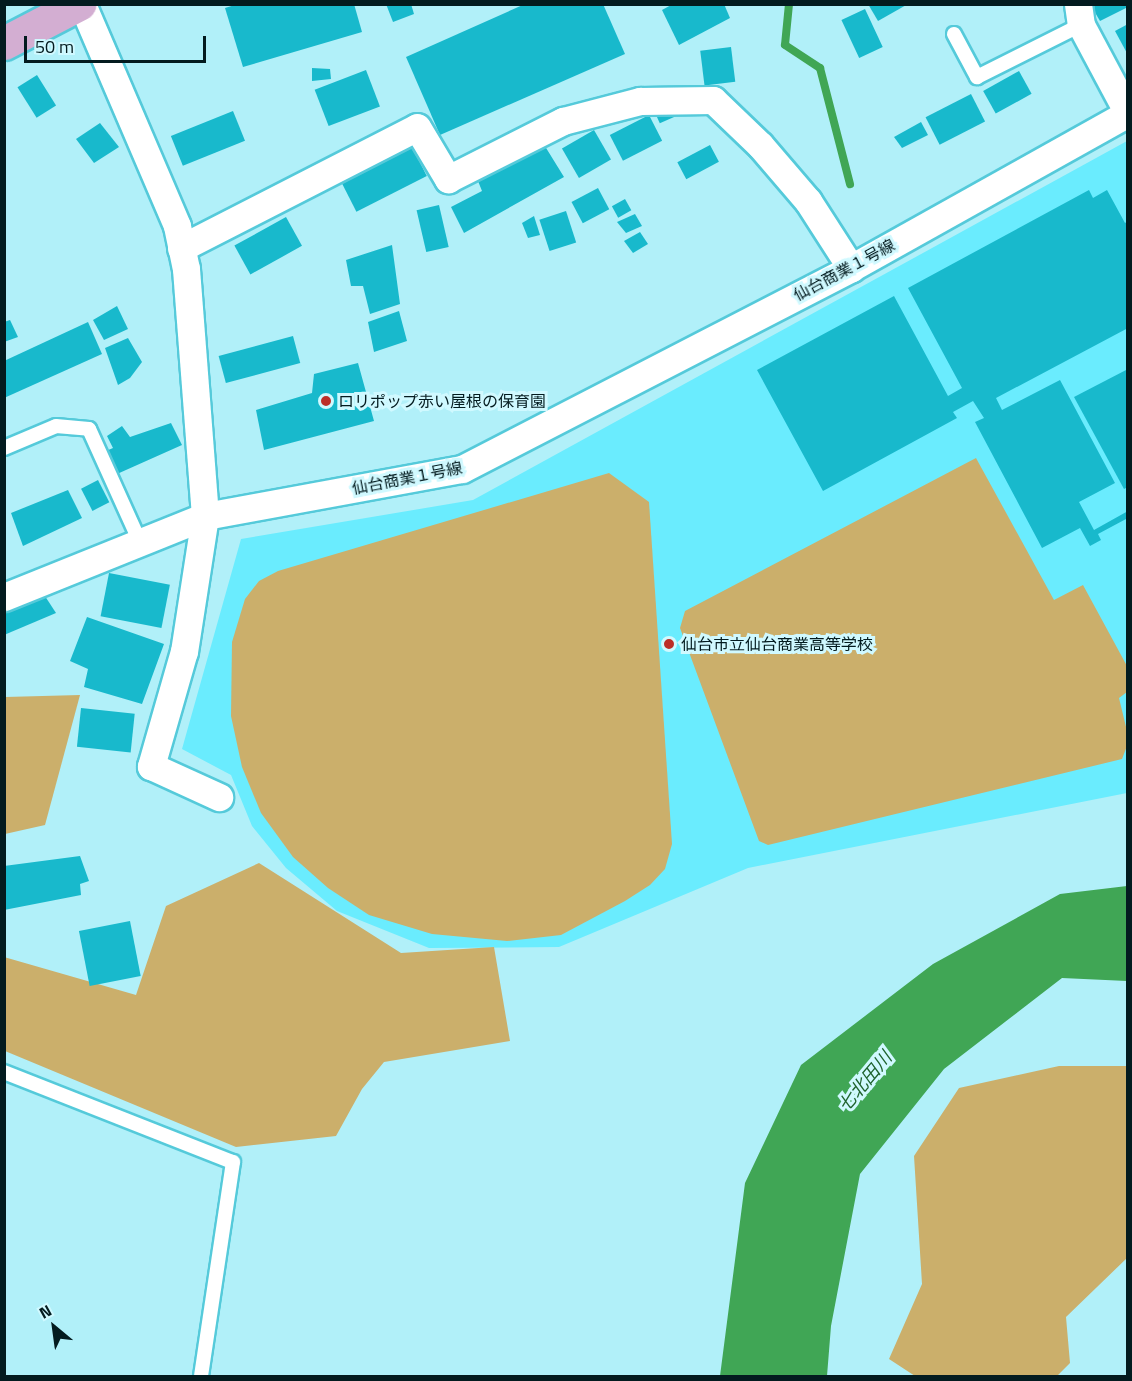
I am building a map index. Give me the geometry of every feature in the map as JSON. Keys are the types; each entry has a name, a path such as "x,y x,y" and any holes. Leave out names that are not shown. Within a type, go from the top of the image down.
{"main road":[{"path":"4,44 80,4"}],"street":[{"path":"80,4 177,226 193,348 205,516 184,651 151,766 219,797"},
{"path":"1080,15 1128,113"},
{"path":"181,248 417,127 448,179 563,121 640,101 713,100 760,145 808,201 850,268"},
{"name":"仙台商業１号線","path":"4,597 205,516 462,469 850,268 1128,113"}],"lane":[{"path":"954,34 977,77 1080,15"},
{"path":"4,448 56,426 89,429 140,542"},
{"path":"4,1072 233,1162 201,1377"}],"shaded area":[{"name":"仙台市立仙台商業高等学校","path":"1127,141 1127,793 748,868 559,947 429,948 337,911 286,868 252,826 231,775 182,749 241,539 473,500"},
{"path":"976,458 1054,600 1083,585 1127,666 1127,692 1119,698 1127,731 1127,746 1122,759 768,845 759,841 680,628 685,611"},
{"path":"609,473 649,502 672,844 665,869 650,885 625,901 561,935 507,941 432,934 369,915 328,888 293,857 261,813 242,767 231,716 232,642 245,599 259,581 278,571"},
{"path":"80,695 45,825 5,834 5,697"},
{"path":"259,863 401,953 494,947 510,1041 384,1062 362,1089 336,1136 236,1147 5,1051 4,957 136,995 166,906"},
{"path":"1059,1066 1127,1066 1127,1258 1066,1317 1070,1363 1057,1376 915,1376 889,1359 922,1284 914,1156 959,1088"}],"water":[{"name":"七北田川","path":"1127,886 1127,981 1062,978 944,1069 860,1174 831,1326 827,1376 720,1376 745,1183 801,1065 933,964 1060,894"}],"building":[{"path":"238,4 354,4 362,32 243,67 225,8"},
{"path":"386,4 411,4 414,14 393,22"},
{"path":"525,4 603,4 625,54 440,135 406,57"},
{"path":"673,4 724,4 730,18 679,45 662,10"},
{"path":"868,4 908,4 878,21"},
{"path":"1090,4 1128,4 1128,7 1100,21"},
{"path":"865,9 883,47 859,58 841,20"},
{"path":"1128,24 1128,55 1115,31"},
{"path":"731,47 735,82 704,86 700,51"},
{"path":"312,68 330,69 331,79 312,81"},
{"path":"366,70 380,106 329,126 315,90"},
{"path":"1019,71 1032,94 996,114 983,91"},
{"path":"37,75 56,106 37,118 17,87"},
{"path":"971,94 985,122 940,145 926,117"},
{"path":"674,106 678,115 660,123 656,114"},
{"path":"233,111 245,141 183,166 171,136"},
{"path":"649,115 662,141 623,161 610,135"},
{"path":"921,122 928,135 902,148 894,137"},
{"path":"100,123 119,147 94,163 76,139"},
{"path":"594,130 611,159 579,178 562,148"},
{"path":"410,143 427,176 356,212 340,179"},
{"path":"543,143 564,177 464,233 451,207 482,191 476,176"},
{"path":"710,145 719,162 686,179 677,162"},
{"path":"598,188 609,209 583,223 572,202"},
{"path":"1089,190 1093,198 1107,190 1125,223 1128,221 1128,328 996,398 1002,410 1060,380 1115,483 1079,502 1094,530 1128,511 1128,522 1126,519 1098,534 1101,540 1090,546 1080,528 1042,548 975,422 984,418 973,401 953,412 957,418 823,491 757,370 894,296 948,396 962,388 908,288"},
{"path":"625,199 631,210 618,218 612,206"},
{"path":"439,205 449,247 426,252 417,210"},
{"path":"566,211 576,242 550,251 539,220"},
{"path":"635,214 642,226 626,233 617,222"},
{"path":"534,216 540,235 528,238 522,223"},
{"path":"286,217 302,246 250,274 234,246"},
{"path":"640,232 648,244 633,253 624,241"},
{"path":"392,245 400,304 370,314 363,286 351,286 346,260"},
{"path":"117,306 128,329 104,340 93,320"},
{"path":"399,311 407,341 374,352 368,322"},
{"path":"10,320 18,337 4,342 4,322"},
{"path":"88,322 102,354 4,398 4,361"},
{"path":"293,336 300,363 226,383 219,356"},
{"path":"128,338 142,362 130,378 118,385 105,348"},
{"name":"ロリポップ赤い屋根の保育園","path":"358,363 374,421 264,450 256,410 312,393 314,374"},
{"path":"1128,369 1128,487 1124,489 1074,397"},
{"path":"171,423 182,445 117,474 106,451 113,448 107,436 122,426 130,437"},
{"path":"98,480 109,502 92,511 81,489"},
{"path":"68,490 82,518 23,546 11,513"},
{"path":"109,573 170,585 161,628 101,616"},
{"path":"41,590 56,613 4,635 4,605"},
{"path":"87,617 164,644 142,704 84,687 88,669 70,661"},
{"path":"81,708 135,714 131,752 77,747"},
{"path":"80,856 89,881 80,884 81,895 4,910 4,866"},
{"path":"130,921 141,976 90,986 79,931"}],"waterway":[{"path":"789,4 785,45 820,68 850,184"}],"place":[{"name":"ロリポップ赤い屋根の保育園","path":"326,401"},
{"name":"仙台市立仙台商業高等学校","path":"669,644"}]}
